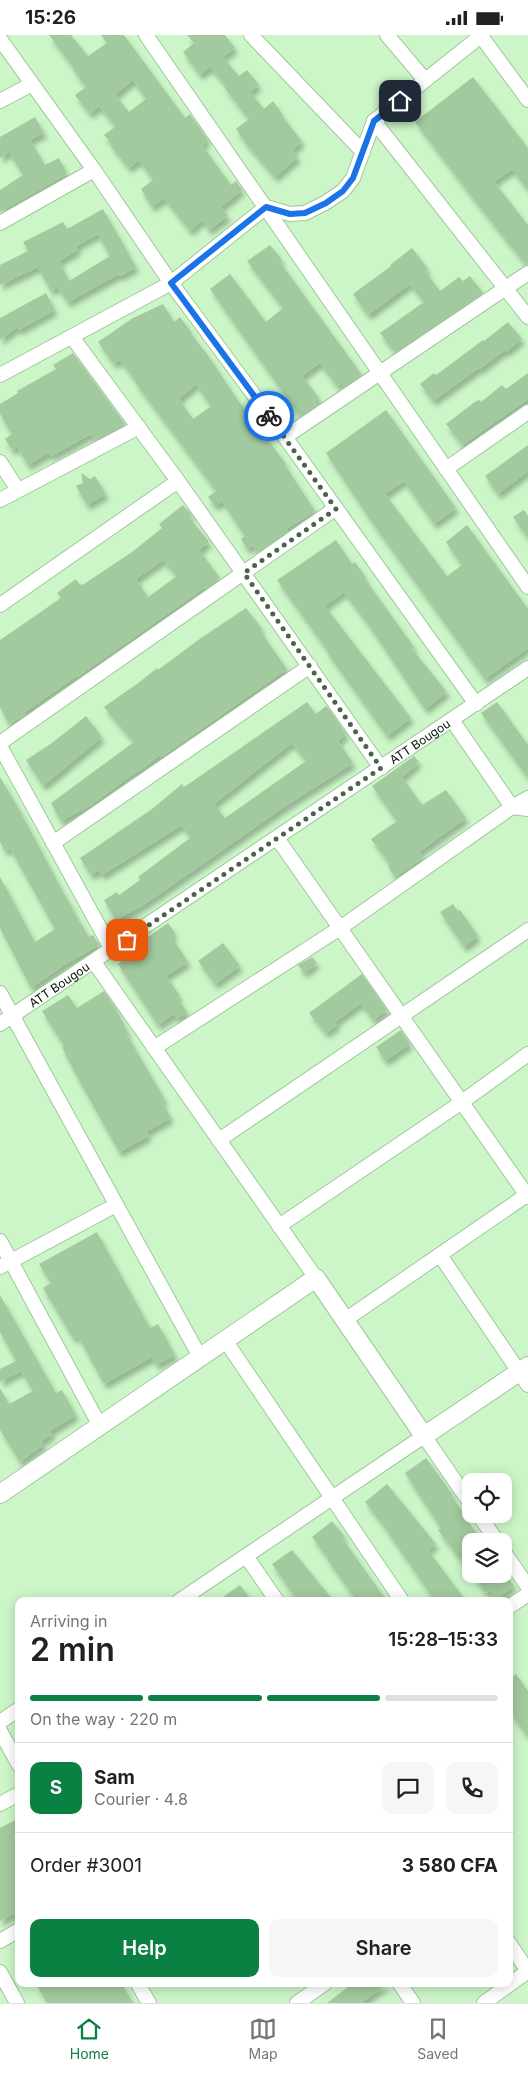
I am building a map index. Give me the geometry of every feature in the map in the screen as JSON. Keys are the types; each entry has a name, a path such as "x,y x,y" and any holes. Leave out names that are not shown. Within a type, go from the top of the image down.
{"street":[{"path":"146,35 528,587"},
{"path":"251,35 363,152"},
{"path":"387,35 425,80"},
{"path":"266,207 290,214 305,213 326,203 343,191 353,178 374,121 481,35 528,100"},
{"path":"0,39 171,283 285,437 476,704"},
{"path":"0,101 32,84"},
{"path":"374,121 528,317"},
{"path":"0,223 94,171"},
{"path":"0,375 171,283 266,207"},
{"path":"285,437 528,273"},
{"path":"72,337 244,573 381,768"},
{"path":"446,469 528,412"},
{"path":"0,500 138,427"},
{"path":"0,462 18,490"},
{"path":"0,605 178,481"},
{"path":"112,951 0,745 336,509"},
{"path":"52,843 310,666"},
{"name":"ATT Bougou","path":"0,1024 112,951 528,668"},
{"path":"452,720 512,807 528,809"},
{"path":"154,1048 340,928 512,807 528,798"},
{"path":"277,838 528,1195 345,1320"},
{"path":"219,1140 528,929"},
{"path":"94,962 316,1278 462,1491"},
{"path":"0,993 200,1357"},
{"path":"279,1226 528,1055"},
{"path":"6,1264 116,1205"},
{"path":"0,1241 6,1264 100,1426"},
{"path":"185,1597 424,1436 525,1374 440,1255"},
{"path":"1,1491 100,1426 316,1278"},
{"path":"225,1340 399,1597"},
{"path":"246,1556 274,1597"},
{"path":"512,1564 528,1587"},
{"path":"513,1604 528,1594"},
{"path":"0,1722 15,1712"},
{"path":"0,1731 15,1758"},
{"path":"0,1804 15,1797"},
{"path":"0,1941 15,1932"},
{"path":"513,1949 528,1971 513,1982"},
{"path":"0,1972 17,2003"},
{"path":"140,1987 149,2003"},
{"path":"297,2003 320,1987"},
{"path":"402,1987 413,2003"},
{"path":"484,2003 506,1987"}],"building":[{"path":"49,35 71,35 88,56 107,43 101,35 124,35 185,118 190,114 208,140 202,145 231,185 236,181 242,190 221,207 228,216 209,230 202,220 190,231 164,198 152,207 141,189 153,180 139,160 129,168 110,145 112,144 104,135 115,127 99,106 90,114 75,95 86,87","holes":["133,80 146,99 129,112 115,95"]},
{"path":"187,35 225,35 235,48 223,57 239,76 247,70 259,85 250,92 264,109 273,101 302,142 292,150 298,157 275,177 236,129 249,119 224,87 226,85 210,67 200,75 183,52 194,43"},
{"path":"473,77 528,148 528,190 512,169 494,182 528,225 528,264 526,265 415,122"},
{"path":"35,117 44,133 30,140 45,165 59,158 67,174 0,212 0,190 23,175 9,152 0,158 0,137"},
{"path":"103,209 136,267 120,276 119,274 68,302 57,287 51,291 38,267 0,285 0,265 28,251 23,242 63,222 67,229","holes":["98,234 110,256 69,281 59,261 78,250 76,246"]},
{"path":"270,245 282,260 280,262 362,375 344,387 342,383 337,386 320,363 302,376 319,398 315,402 317,405 300,416 210,289 230,274 266,322 283,308 247,261"},
{"path":"412,248 428,269 425,271 440,291 459,277 463,281 470,276 483,293 395,352 380,333 424,302 410,284 368,315 353,294"},
{"path":"46,293 55,310 19,330 17,327 0,340 0,318"},
{"path":"163,304 174,322 180,317 237,399 286,464 315,511 286,529 288,531 257,552 252,545 247,549 241,539 245,536 222,501 215,506 208,497 216,491 120,360 114,364 98,342 133,318","holes":["196,384 211,406 193,419 179,399"]},
{"path":"508,322 522,339 506,352 505,350 433,401 420,384 434,373 436,375"},
{"path":"73,353 125,424 95,440 91,434 51,456 50,452 28,465 17,447 12,450 5,439 12,434 0,414 0,404 18,393 17,391 56,369 53,365"},
{"path":"528,373 528,399 462,445 446,424 476,401 480,400 481,402 502,385 506,389"},
{"path":"386,410 456,508 434,524 404,481 385,494 447,576 462,565 446,542 467,525 528,609 528,648 485,679 372,522 326,453"},
{"path":"528,445 528,471 498,494 485,476"},
{"path":"81,473 90,479 95,476 106,494 87,505 76,486 83,483"},
{"path":"183,505 192,515 189,517 209,542 199,550 220,578 76,676 24,713 25,715 9,724 0,707 0,640 61,598 57,593 76,579 80,585 84,584 132,552 162,528 159,524","holes":["163,560 177,576 148,597 136,579"]},
{"path":"524,510 528,516 528,538 513,517"},
{"path":"336,540 352,564 355,562 414,647 412,649 447,692 425,709 373,631 344,592 325,606 411,718 387,736 277,580"},
{"path":"246,608 262,629 260,631 287,669 161,757 160,755 91,805 61,821 51,803 134,742 104,707 157,668 158,670"},
{"path":"307,702 316,714 326,706 330,710 346,734 338,741 353,763 287,805 145,904 116,920 104,900 117,892 119,895 140,880 138,877 190,838 182,825 102,875 99,870 91,875 80,858 152,809 182,784 184,787","holes":["292,743 306,761 225,818 214,804"]},
{"path":"497,702 528,745 528,778 481,713"},
{"path":"86,716 102,737 43,786 26,760 52,743"},
{"path":"414,756 419,762 402,777 422,805 446,790 466,818 419,852 423,858 395,877 388,866 390,864 371,839 397,821 372,786"},
{"path":"0,777 72,909 89,937 93,935 99,945 64,965 31,988 0,928 0,877 35,942 55,929 10,848 5,851 0,842"},
{"path":"453,904 458,911 460,910 478,936 464,947 440,912"},
{"path":"168,923 175,933 171,936 188,962 166,976 180,996 177,998 187,1012 177,1019 174,1014 158,1025 118,964 144,943 142,941"},
{"path":"223,943 240,966 215,984 198,961"},
{"path":"312,957 317,963 304,973 298,965"},
{"path":"362,974 387,1010 373,1020 361,1003 335,1022 337,1025 326,1033 309,1013"},
{"path":"104,991 115,1007 128,1033 126,1033 165,1100 162,1102 171,1118 146,1132 149,1136 119,1152 74,1071 62,1047 64,1046 42,1011 68,995 77,1008"},
{"path":"401,1030 410,1044 385,1061 376,1047"},
{"path":"97,1232 150,1328 158,1324 175,1355 156,1365 152,1357 104,1384 78,1336 73,1338 43,1288 51,1283 39,1264"},
{"path":"0,1295 56,1393 62,1390 76,1415 50,1431 52,1435 41,1441 43,1445 20,1462 0,1430 0,1388 9,1404 33,1391 21,1371 0,1382 0,1369 16,1361 0,1332"},
{"path":"426,1458 453,1495 451,1496 462,1511 462,1523 468,1523 477,1533 462,1533 462,1561 438,1530 441,1528 405,1473"},
{"path":"387,1484 436,1544 428,1550 463,1597 432,1597 381,1522 365,1502"},
{"path":"332,1521 345,1537 342,1538 384,1597 354,1597 312,1537"},
{"path":"292,1550 331,1597 295,1597 272,1564"},
{"path":"479,1583 512,1583 514,1586 500,1597 495,1597 490,1590 486,1593"},
{"path":"240,1585 249,1597 223,1597"},
{"path":"516,1674 528,1691 528,1737 513,1716 513,1677"},
{"path":"15,1820 15,1913 0,1921 0,1828"},
{"path":"38,1987 124,1987 133,2003 47,2003"},
{"path":"348,1987 383,1987 361,2003 327,2003"}],"way so far":[{"path":"127,940 381,768 244,573 336,509 269,416"}],"route":[{"path":"269,416 171,283 266,207 290,214 305,213 326,203 343,191 353,178 374,121 400,101"}]}
